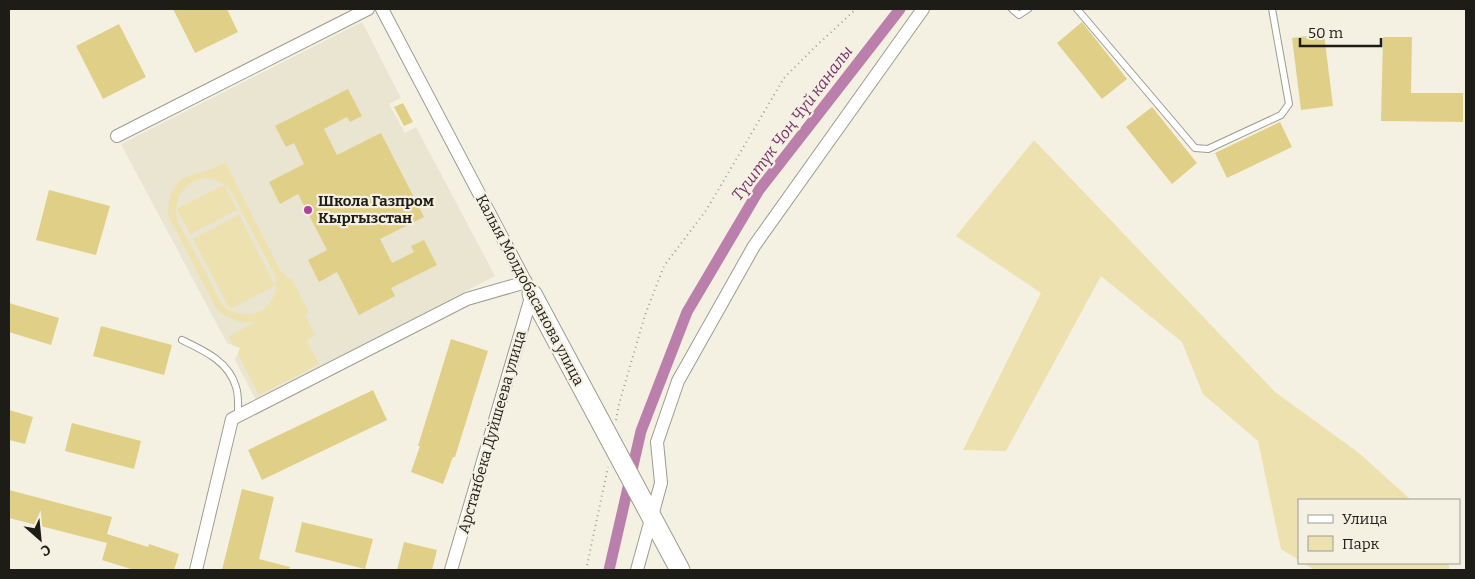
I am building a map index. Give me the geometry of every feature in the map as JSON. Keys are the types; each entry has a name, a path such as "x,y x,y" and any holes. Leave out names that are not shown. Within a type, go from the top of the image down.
{"street":[{"path":"117,136 368,9"},
{"name":"Калыя Молдобасанова улица","path":"382,9 623,467 680,570"},
{"path":"637,570 661,483 657,442 678,381 754,246 924,9"},
{"path":"196,570 232,418 468,299 529,288"},
{"name":"Арстанбека Дуйшеева улица","path":"451,570 529,288"}],"lane":[{"path":"1012,9 1019,15 1028,9"},
{"path":"1077,9 1195,148 1208,149 1281,115 1288,104 1272,9"},
{"path":"182,340 208,352 231,372 237,389 238,415"}],"path":[{"path":"616,421 619,404 645,315 664,266 707,209 784,78 856,9"},
{"path":"586,570 612,446"}],"shaded area":[{"name":"Школа Газпром Кыргызстан","path":"362,22 401,98 389,104 405,133 416,127 495,276 256,400 235,360 240,348 227,343 121,144"}],"green space":[{"path":"1034,140 1275,392 1359,453 1410,499 1298,499 1298,559 1281,549 1258,441 1203,394 1182,342 1101,276 1006,451 963,450 1041,293 956,236"},
{"path":"225,162 281,272 288,279 291,278 309,312 305,314 315,336 306,340 319,364 259,395 238,354 240,348 234,346 229,336 258,321 241,322 225,315 216,308 168,215 173,190 177,184 189,176 209,170","holes":["203,178 215,179 230,189 275,275 276,288 274,297 266,307 255,313 237,313 221,303 178,222 176,207 180,194 184,189 196,180"]},
{"path":"224,185 237,210 190,234 177,209"},
{"path":"239,215 275,286 230,309 193,239"},
{"path":"1305,564 1448,564 1450,570 1315,570"}],"building":[{"path":"173,9 227,9 238,32 195,53"},
{"path":"1082,22 1127,79 1102,99 1057,43"},
{"path":"119,24 146,77 103,99 76,46"},
{"path":"1324,34 1333,106 1301,110 1292,38"},
{"path":"1383,37 1412,37 1411,93 1463,93 1463,122 1381,121"},
{"path":"348,89 362,116 350,122 347,117 324,129 337,155 381,133 424,217 380,239 392,263 414,252 411,246 424,240 437,265 391,288 395,296 359,315 337,272 319,282 308,260 327,250 298,194 280,204 269,182 304,164 294,143 286,147 275,126"},
{"path":"403,103 413,122 404,126 394,107"},
{"path":"1152,107 1197,163 1172,184 1126,127"},
{"path":"1280,122 1292,147 1227,178 1215,153"},
{"path":"49,190 110,206 96,255 36,240"},
{"path":"9,303 59,318 51,345 9,332"},
{"path":"101,326 172,345 164,375 93,356"},
{"path":"451,339 488,351 455,457 453,457 443,484 411,472"},
{"path":"373,390 387,420 262,480 248,450"},
{"path":"9,410 33,417 25,444 9,440"},
{"path":"72,423 141,441 134,469 65,451"},
{"path":"242,489 274,497 259,559 290,567 289,570 222,570"},
{"path":"9,490 112,517 107,534 148,547 149,544 179,554 174,570 134,570 102,560 107,543 9,518"},
{"path":"302,522 373,539 365,569 295,552"},
{"path":"404,542 437,550 432,570 397,570"}],"waterway":[{"name":"Түштүк Чоң Чүй каналы","path":"609,570 641,431 687,312 759,190 900,9"}],"place":[{"name":"Школа Газпром Кыргызстан","path":"308,210"}]}
